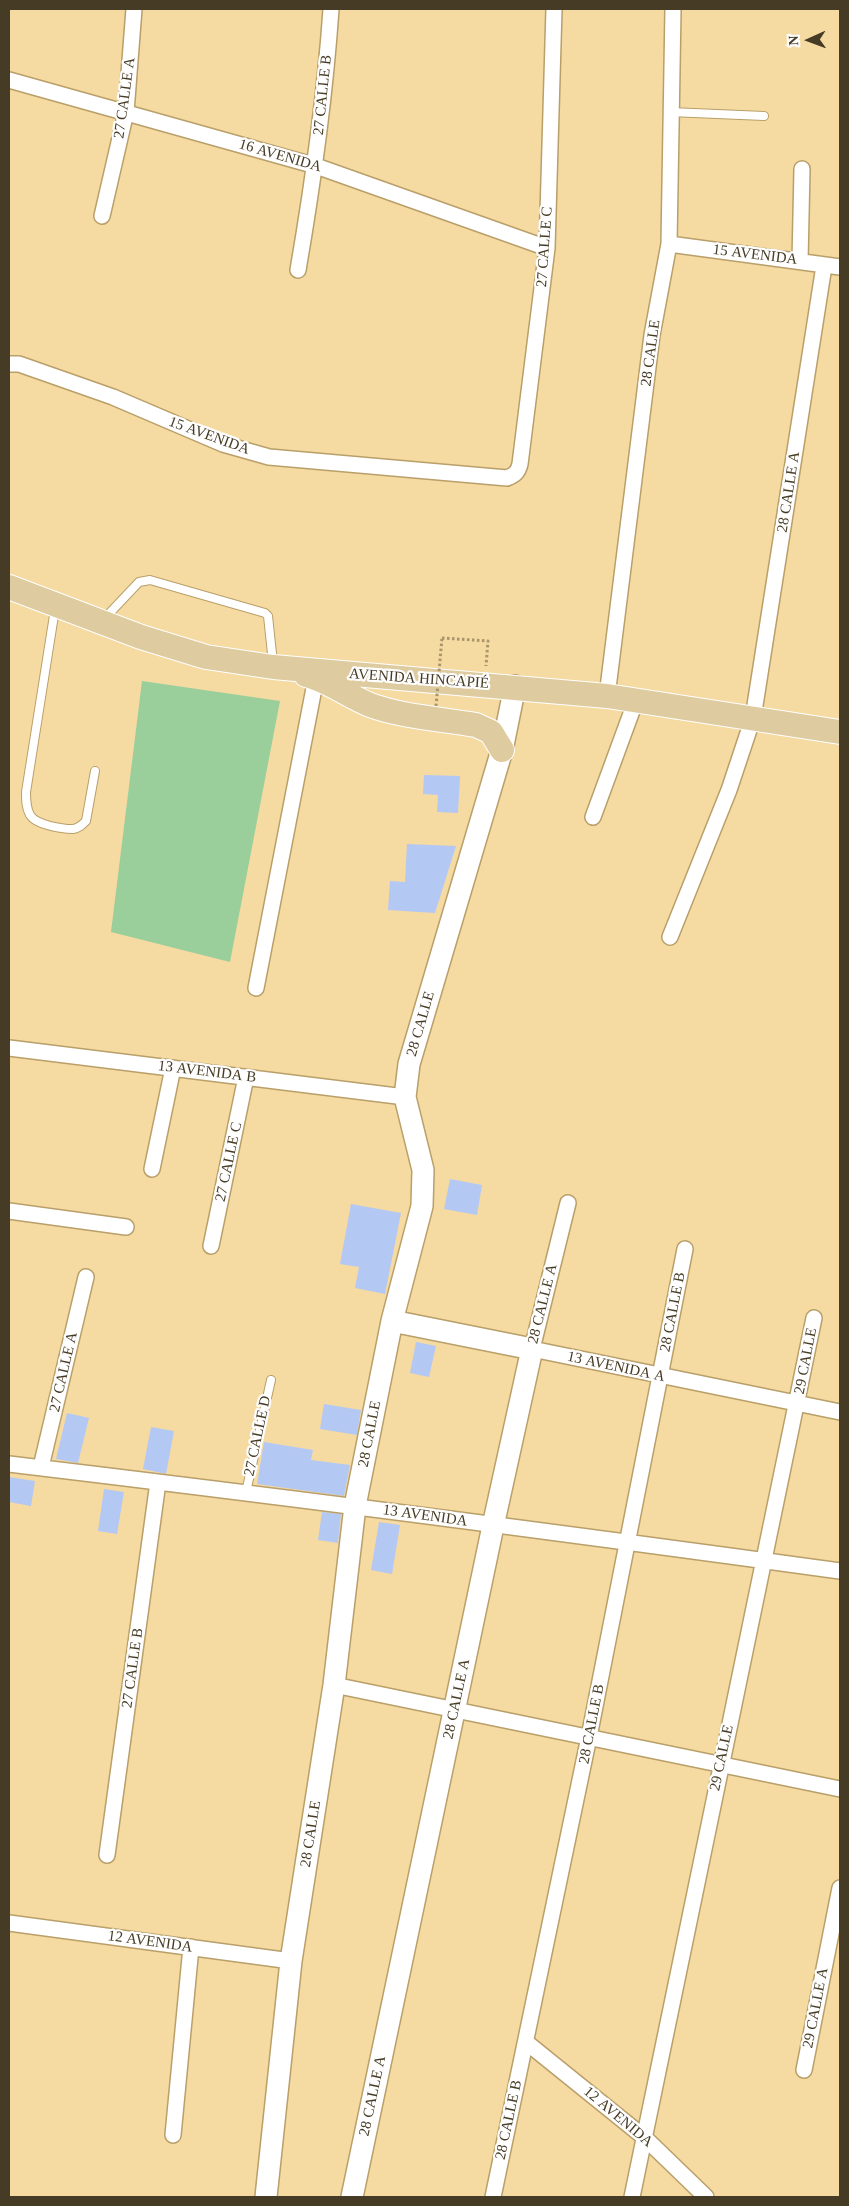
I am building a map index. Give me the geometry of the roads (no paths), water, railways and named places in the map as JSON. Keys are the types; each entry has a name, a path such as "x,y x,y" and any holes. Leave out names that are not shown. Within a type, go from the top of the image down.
{"main road":[{"name":"AVENIDA HINCAPIÉ","path":"9,587 141,637 206,658 276,668 515,686 607,696 840,732"},
{"path":"276,668 316,678 371,706 476,725 491,732 502,750"},
{"name":"28 CALLE","path":"266,2197 291,1961 334,1685 356,1506 392,1320 422,1206 424,1184 406,1097 409,1064 502,750 515,686"},
{"name":"13 AVENIDA A","path":"392,1320 532,1349"},
{"name":"28 CALLE A","path":"352,2197 532,1349"}],"street":[{"name":"27 CALLE A","path":"102,216 126,112 134,9"},
{"name":"27 CALLE B","path":"298,270 316,166 325,90 331,9"},
{"name":"27 CALLE C","path":"507,478 519,470 547,248 554,9"},
{"name":"28 CALLE","path":"607,696 652,335 669,244 672,9"},
{"name":"16 AVENIDA","path":"9,80 316,166 547,248"},
{"path":"800,261 802,169"},
{"name":"15 AVENIDA","path":"669,244 840,267"},
{"name":"28 CALLE A","path":"670,937 729,790 753,718 824,266"},
{"name":"15 AVENIDA","path":"9,364 19,364 113,397 223,444 269,457 507,478"},
{"path":"256,988 316,678"},
{"path":"593,817 636,700"},
{"name":"13 AVENIDA B","path":"9,1048 406,1097"},
{"path":"152,1169 174,1068"},
{"name":"27 CALLE C","path":"211,1246 246,1077"},
{"name":"28 CALLE A","path":"532,1349 568,1203"},
{"path":"9,1211 126,1227"},
{"name":"28 CALLE B","path":"493,2197 589,1737 685,1250"},
{"name":"27 CALLE A","path":"41,1467 86,1277"},
{"name":"29 CALLE","path":"632,2197 814,1318"},
{"name":"13 AVENIDA A","path":"532,1349 840,1412"},
{"name":"13 AVENIDA","path":"9,1464 356,1506 493,1526 840,1571"},
{"name":"27 CALLE B","path":"107,1855 158,1482"},
{"path":"334,1685 840,1789"},
{"name":"29 CALLE A","path":"804,2070 840,1888"},
{"name":"12 AVENIDA","path":"9,1923 291,1961"},
{"path":"173,2135 191,1947"},
{"name":"12 AVENIDA","path":"526,2042 645,2138 706,2197"}],"lane":[{"path":"670,112 764,116"},
{"path":"101,622 139,582 150,580 265,613 268,616 276,668"},
{"path":"56,604 26,792 29,815 36,822 74,829 81,827 86,822 95,771"},
{"name":"27 CALLE D","path":"246,1492 270,1380"}]}
